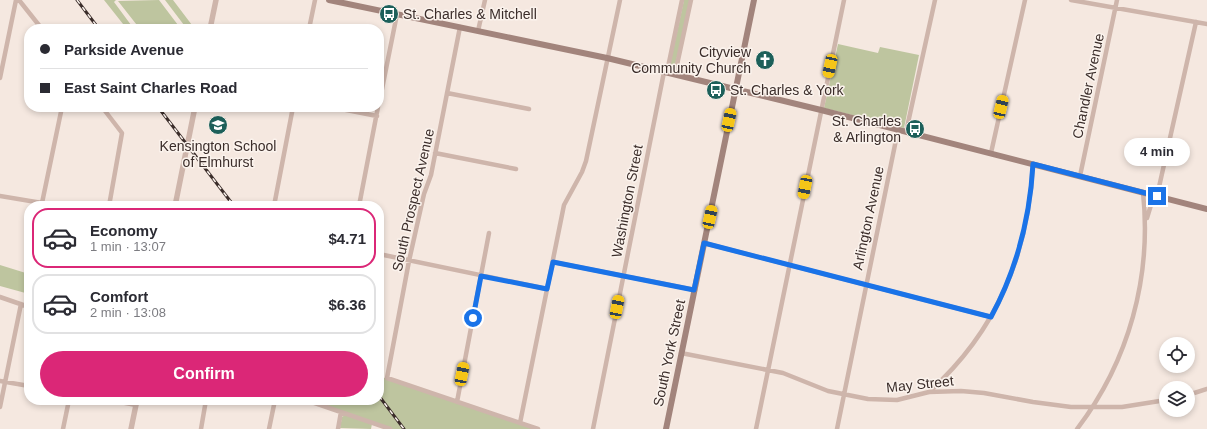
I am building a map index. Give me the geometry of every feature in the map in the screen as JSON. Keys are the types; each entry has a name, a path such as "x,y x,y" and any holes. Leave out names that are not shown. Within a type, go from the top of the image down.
{"main road":[{"path":"329,0 607,58 675,74 1207,208"},
{"name":"South York Street","path":"666,429 754,0"}],"street":[{"path":"0,78 16,0"},
{"path":"19,0 38,24"},
{"path":"211,24 216,0"},
{"path":"310,24 315,0"},
{"path":"478,31 485,0"},
{"path":"520,423 564,205 582,172 586,161 620,0"},
{"name":"Washington Street","path":"593,429 665,72 682,0"},
{"path":"675,74 691,0"},
{"path":"756,429 844,0"},
{"path":"906,132 935,0"},
{"path":"991,154 1025,0"},
{"path":"1071,0 1207,24"},
{"name":"Chandler Avenue","path":"1080,176 1117,0"},
{"path":"384,79 397,14"},
{"path":"1146,221 1156,195 1196,22"},
{"name":"South Prospect Avenue","path":"457,402 387,378 409,261 436,153 460,27"},
{"path":"447,93 529,110"},
{"path":"42,201 61,112"},
{"path":"106,112 122,133 110,201"},
{"path":"177,201 194,112"},
{"path":"275,201 292,112"},
{"path":"356,112 376,116"},
{"path":"360,201 377,112"},
{"name":"Arlington Avenue","path":"836,429 898,130"},
{"path":"436,153 516,170"},
{"path":"929,392 961,361 991,317 1008,282 1020,246 1027,215 1033,164"},
{"path":"1077,429 1092,408 1115,367 1133,320 1142,276 1146,221 1143,192"},
{"path":"0,196 30,201"},
{"path":"489,233 457,402 538,429"},
{"path":"704,243 991,317"},
{"path":"384,255 547,289"},
{"path":"553,262 694,290"},
{"path":"0,297 24,305"},
{"path":"0,408 3,382 21,304"},
{"name":"May Street","path":"681,353 791,375 820,389 868,399 897,400 929,392 976,392 1052,405 1092,408 1122,407 1159,401"},
{"path":"3,382 24,385"},
{"path":"1195,392 1207,388"},
{"path":"63,429 68,405"},
{"path":"132,429 136,405"},
{"path":"201,429 205,405"},
{"path":"269,429 274,405"},
{"path":"321,405 390,429"},
{"path":"338,429 341,412"}],"green space":[{"path":"104,0 116,0 114,2 130,24 123,24"},
{"path":"159,0 177,24 136,24 118,1"},
{"path":"165,0 173,0 191,24 183,24"},
{"path":"684,0 690,0 674,70 669,69"},
{"path":"838,44 878,53 880,47 919,55 904,128 824,108"},
{"path":"0,265 24,272 24,293 0,286"},
{"path":"384,378 534,429 391,429 317,405 384,405"},
{"path":"345,415 372,424 371,429 340,428 342,417"}],"railway":[{"path":"77,0 95,24"},
{"path":"162,112 230,201"},
{"path":"384,403 404,429"}],"place":[{"name":"St. Charles & Mitchell","path":"389,14"},
{"name":"Cityview Community Church","path":"765,60"},
{"name":"St. Charles & York","path":"716,90"},
{"name":"Kensington School of Elmhurst","path":"218,125"},
{"name":"St. Charles & Arlington","path":"915,129"}],"route":[{"path":"473,318 481,276 547,289 553,262 694,290 704,243 991,317 1008,282 1020,246 1027,215 1033,164 1157,196"}]}
